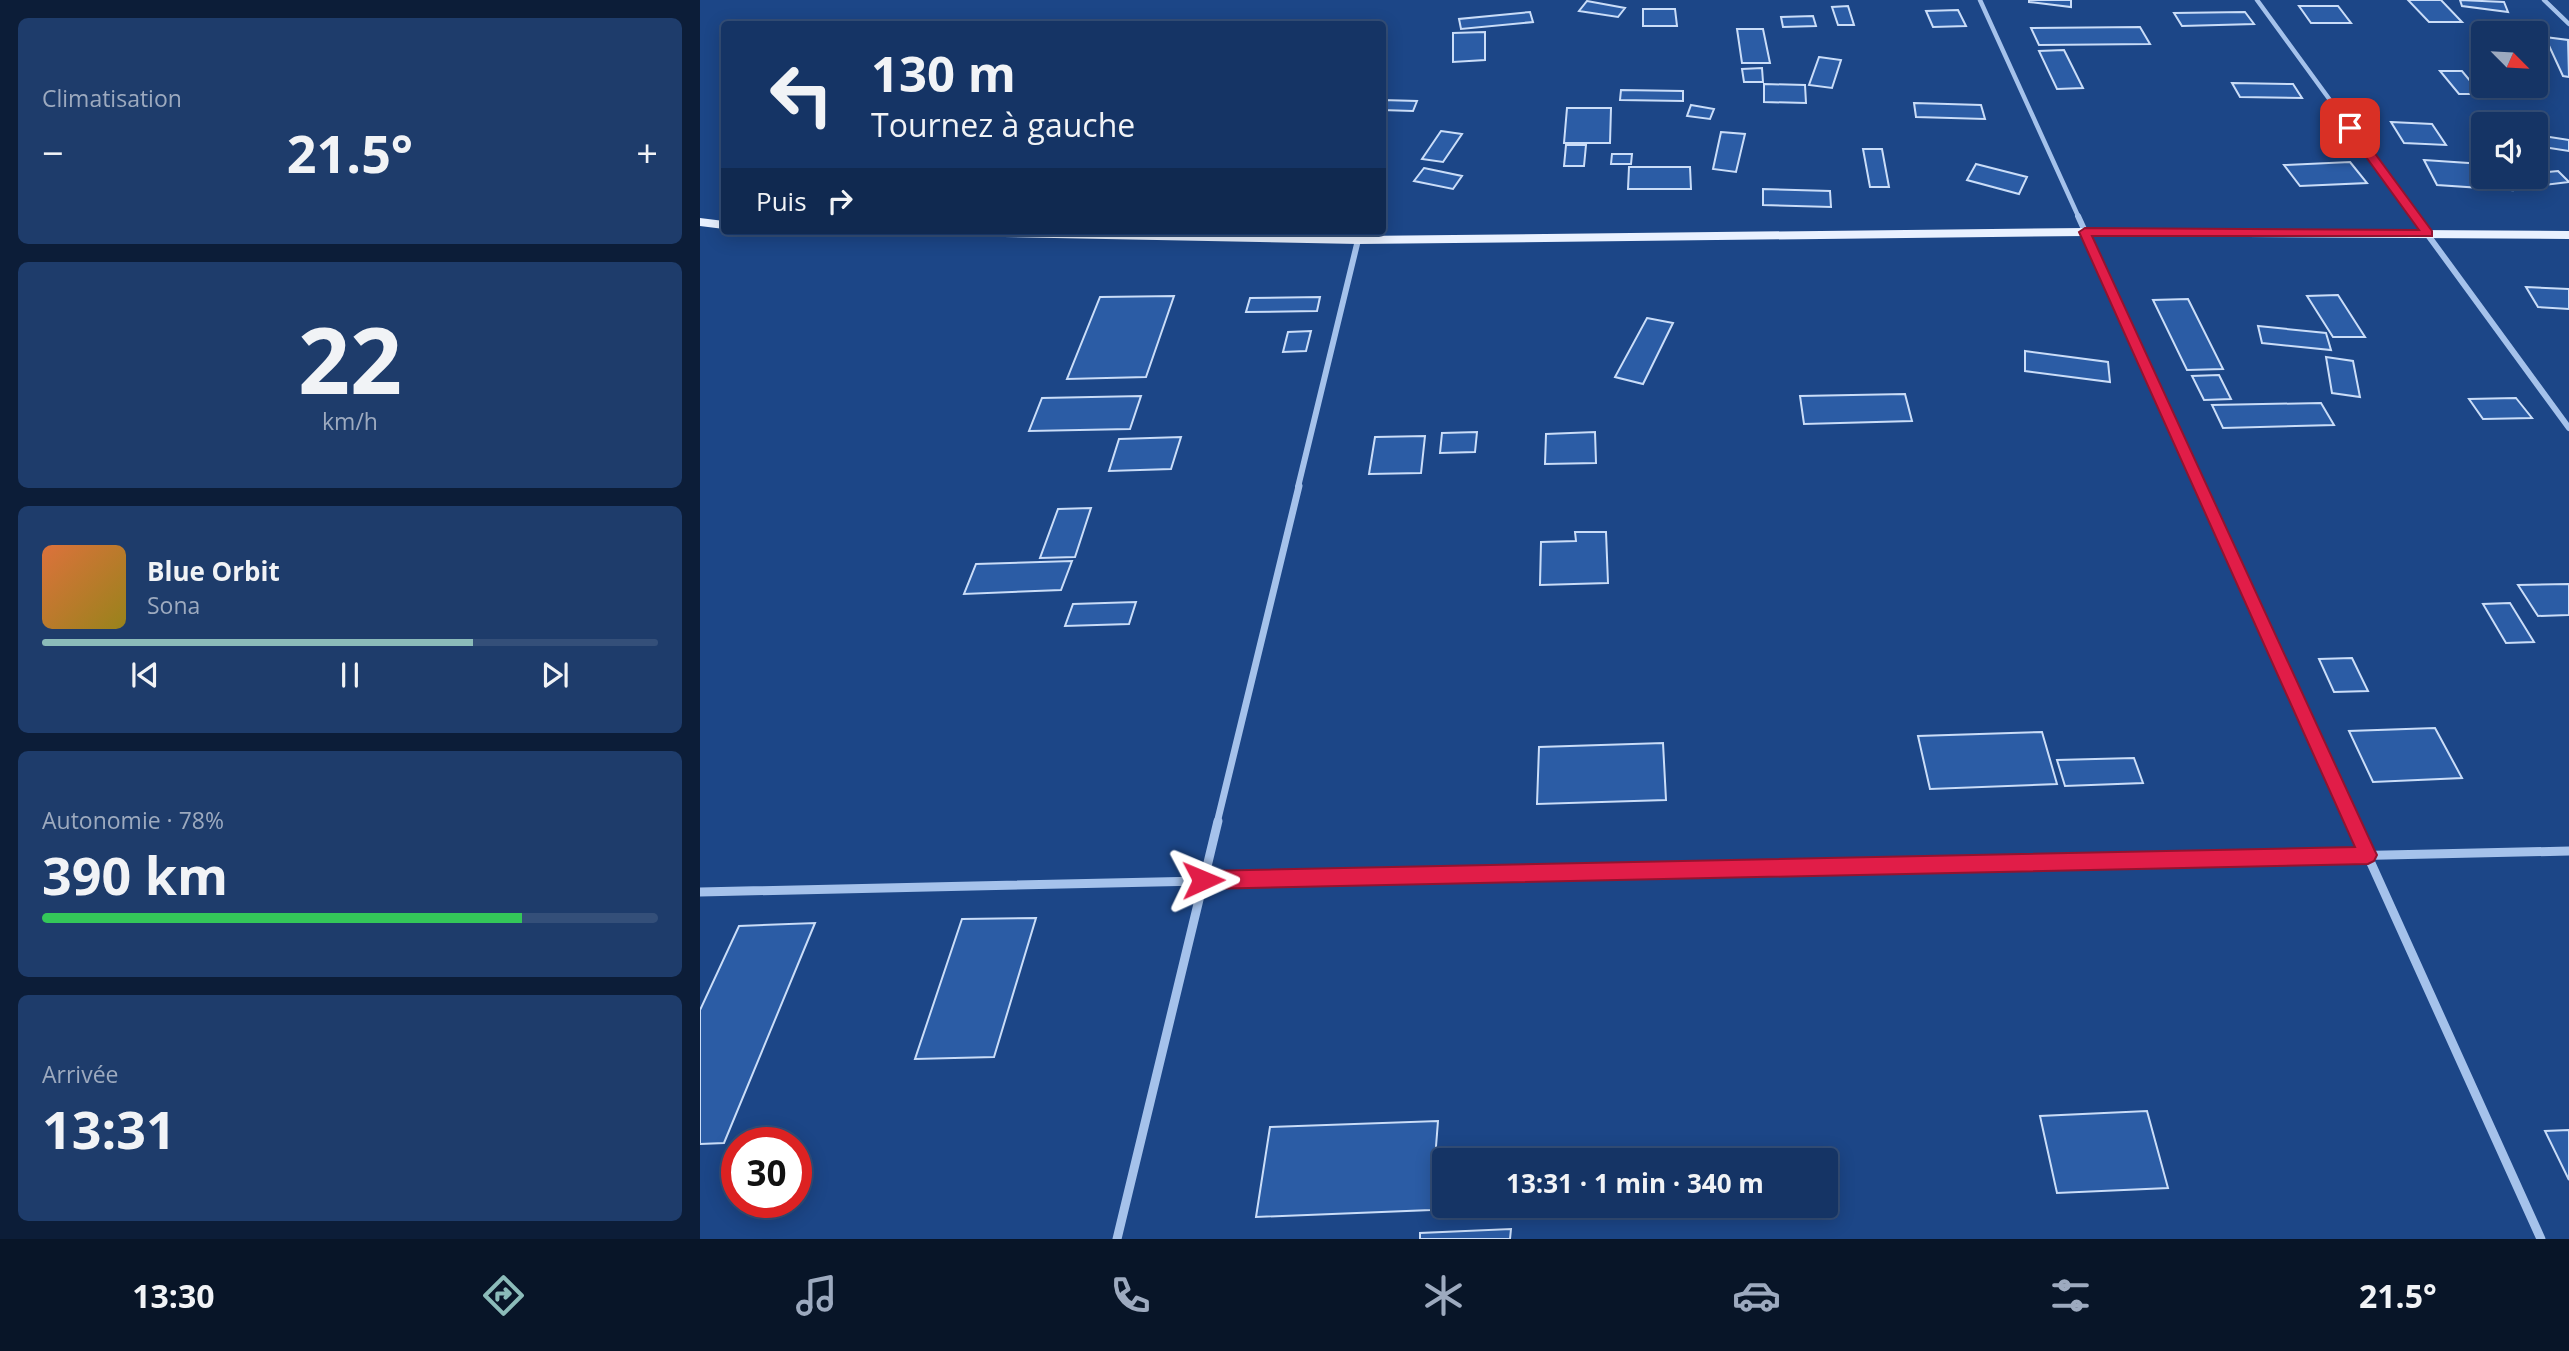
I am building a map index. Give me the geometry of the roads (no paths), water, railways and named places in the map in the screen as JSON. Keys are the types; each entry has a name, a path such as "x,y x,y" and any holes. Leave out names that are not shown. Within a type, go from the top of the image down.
{"main road":[{"path":"700,222 721,225"},
{"path":"1102,235 1358,240 2085,232 2569,235"}],"street":[{"path":"1980,0 2541,1239"},
{"path":"2257,0 2569,428"},
{"path":"2544,0 2569,24"},
{"path":"1117,1239 1358,240"},
{"path":"700,892 2569,851"}]}
